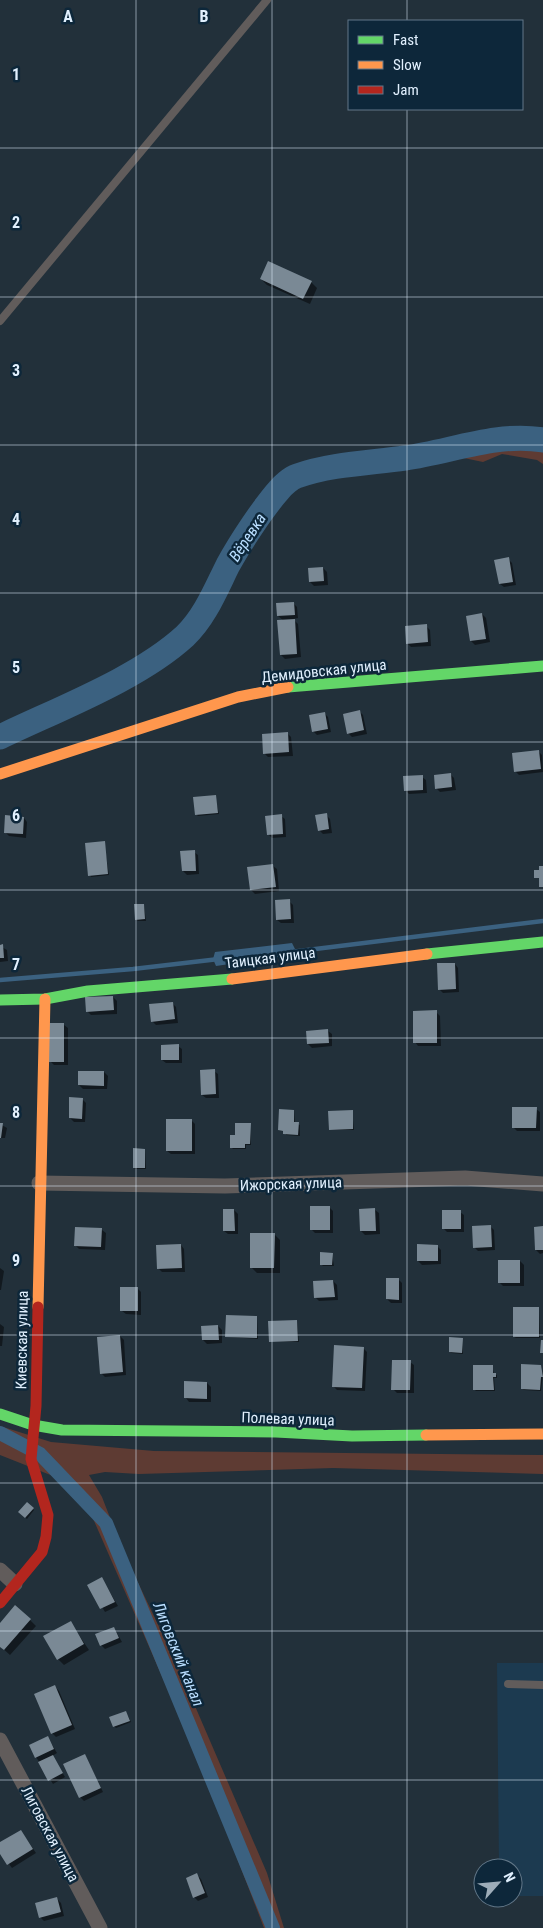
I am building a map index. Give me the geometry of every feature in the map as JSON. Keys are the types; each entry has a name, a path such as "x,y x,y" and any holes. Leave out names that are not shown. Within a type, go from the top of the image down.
{"street":[{"name":"Демидовская улица","path":"0,774 238,697 284,687 543,666"},
{"name":"Таицкая улица","path":"0,1000 45,999 88,991 221,980 459,950 543,942"},
{"name":"Киевская улица","path":"0,1602 42,1552 46,1537 48,1515 31,1459 32,1425 36,1406 39,1183 45,999"},
{"name":"Ижорская улица","path":"39,1183 225,1186 465,1178 543,1184"},
{"name":"Полевая улица","path":"0,1414 32,1425 62,1430 276,1432 352,1436 543,1434"},
{"path":"0,1570 15,1584"},
{"name":"Лиговская улица","path":"0,1740 100,1928"}],"lane":[{"path":"0,321 267,0"},
{"path":"508,1684 543,1685"}],"shaded area":[{"path":"526,434 543,436 543,464 537,460 502,454 483,462 459,457 384,472 379,457 468,439"},
{"path":"292,943 296,951 292,955 216,966 213,959 215,952"},
{"path":"0,1426 51,1442 154,1451 543,1455 543,1474 333,1468 139,1474 105,1472 89,1475 102,1497 123,1551 179,1669 267,1873 284,1928 264,1928 203,1770 91,1514 58,1478 0,1455"},
{"path":"497,1663 543,1663 543,1896 523,1896 523,1858 499,1858"}],"building":[{"path":"268,261 312,281 303,299 260,279"},
{"path":"509,557 513,582 499,584 494,560"},
{"path":"323,567 324,581 309,582 308,568"},
{"path":"294,602 295,615 277,616 276,603"},
{"path":"482,613 486,639 470,641 466,616"},
{"path":"295,619 297,654 280,655 277,620"},
{"path":"427,624 428,642 406,644 405,626"},
{"path":"360,710 364,730 347,734 343,714"},
{"path":"325,712 328,729 312,732 309,715"},
{"path":"288,732 289,752 263,754 262,734"},
{"path":"539,750 541,769 514,772 512,753"},
{"path":"451,773 452,787 435,789 434,775"},
{"path":"423,775 423,790 404,791 403,776"},
{"path":"216,795 218,813 195,815 193,797"},
{"path":"327,813 329,829 318,831 315,815"},
{"path":"282,814 283,834 267,835 265,816"},
{"path":"5,815 24,817 23,834 4,833"},
{"path":"105,841 108,874 88,876 85,843"},
{"path":"195,850 196,871 182,871 180,851"},
{"path":"273,864 276,887 250,890 247,867"},
{"path":"539,866 543,866 543,887 539,887 539,878 534,878 534,870 539,870"},
{"path":"290,899 291,919 276,920 275,900"},
{"path":"134,904 144,904 145,919 135,920"},
{"path":"3,944 4,958 0,958 0,945"},
{"path":"437,963 455,963 456,989 438,990"},
{"path":"113,996 114,1010 86,1012 85,997"},
{"path":"173,1002 175,1019 151,1022 149,1004"},
{"path":"437,1010 437,1043 413,1043 413,1011"},
{"path":"49,1023 64,1023 64,1062 49,1062"},
{"path":"328,1029 329,1043 307,1044 306,1031"},
{"path":"179,1044 179,1060 161,1060 161,1045"},
{"path":"215,1069 216,1094 201,1095 200,1070"},
{"path":"78,1071 104,1071 104,1086 78,1085"},
{"path":"69,1097 83,1098 82,1119 69,1118"},
{"path":"512,1107 537,1107 536,1128 512,1128"},
{"path":"279,1109 294,1110 294,1122 299,1122 298,1135 283,1134 283,1131 278,1130"},
{"path":"353,1110 353,1129 329,1130 328,1111"},
{"path":"166,1119 192,1119 192,1151 166,1151"},
{"path":"0,1123 3,1123 1,1138 0,1138"},
{"path":"235,1123 251,1123 250,1144 245,1144 245,1148 230,1148 230,1135 235,1135"},
{"path":"133,1148 145,1149 145,1168 133,1168"},
{"path":"310,1206 330,1206 330,1230 310,1230"},
{"path":"375,1208 376,1231 360,1231 359,1209"},
{"path":"223,1209 234,1209 235,1231 223,1231"},
{"path":"442,1210 461,1210 461,1229 442,1229"},
{"path":"491,1225 492,1247 473,1248 472,1226"},
{"path":"543,1226 543,1250 535,1250 534,1227"},
{"path":"75,1227 102,1228 101,1247 74,1246"},
{"path":"250,1233 275,1233 274,1268 250,1268"},
{"path":"181,1244 182,1268 157,1269 156,1245"},
{"path":"417,1244 438,1245 438,1261 417,1261"},
{"path":"320,1252 333,1253 332,1265 320,1265"},
{"path":"498,1260 520,1260 520,1283 498,1283"},
{"path":"386,1278 399,1278 399,1300 386,1299"},
{"path":"333,1280 335,1297 314,1298 313,1281"},
{"path":"120,1287 138,1287 138,1311 120,1311"},
{"path":"513,1307 539,1307 539,1337 513,1337"},
{"path":"226,1315 257,1316 257,1338 225,1337"},
{"path":"297,1320 298,1341 269,1342 268,1321"},
{"path":"218,1325 219,1340 202,1340 201,1326"},
{"path":"120,1335 123,1372 100,1374 97,1337"},
{"path":"449,1337 463,1338 462,1353 449,1352"},
{"path":"541,1340 543,1340 543,1353 540,1353"},
{"path":"334,1345 364,1347 362,1388 332,1387"},
{"path":"392,1360 411,1360 410,1390 391,1390"},
{"path":"521,1364 541,1365 543,1377 541,1377 540,1390 521,1389"},
{"path":"473,1365 493,1365 493,1373 496,1373 496,1377 493,1377 494,1390 473,1390"},
{"path":"184,1381 207,1382 207,1399 184,1398"},
{"path":"27,1502 34,1508 25,1518 18,1512"},
{"path":"102,1577 115,1602 100,1609 87,1585"},
{"path":"15,1605 31,1619 4,1650 0,1647 0,1623"},
{"path":"71,1621 84,1644 57,1660 43,1636"},
{"path":"114,1627 119,1638 100,1646 95,1634"},
{"path":"55,1685 72,1725 51,1734 34,1694"},
{"path":"126,1711 130,1721 113,1727 109,1717"},
{"path":"48,1736 54,1749 35,1758 29,1745"},
{"path":"85,1754 101,1788 79,1798 63,1764"},
{"path":"53,1755 63,1773 48,1781 38,1762"},
{"path":"21,1830 33,1849 7,1865 0,1854 0,1842"},
{"path":"197,1873 205,1893 193,1898 186,1878"},
{"path":"57,1897 61,1912 39,1918 35,1903"}],"waterway":[{"name":"Вёревка","path":"0,737 121,679 166,652 185,636 204,612 245,536 273,497 287,482 295,477 350,464 405,458 491,441 526,438 543,440"},
{"path":"291,952 543,921"},
{"path":"0,980 133,969 219,959"},
{"name":"Лиговский канал","path":"0,1433 40,1454 106,1523 273,1928"}],"traffic: fast":[{"path":"288,687 543,666"},
{"path":"427,954 543,942"},
{"path":"0,1000 45,999 88,991 232,979"},
{"path":"0,1414 33,1425 62,1430 276,1432 352,1436 426,1435"}],"traffic: slow":[{"path":"0,774 238,697 288,687"},
{"path":"232,979 427,954"},
{"path":"38,1307 45,999"},
{"path":"426,1435 543,1434"}],"traffic: jam":[{"path":"0,1603 42,1552 46,1537 48,1515 31,1459 36,1406 38,1307"}]}
